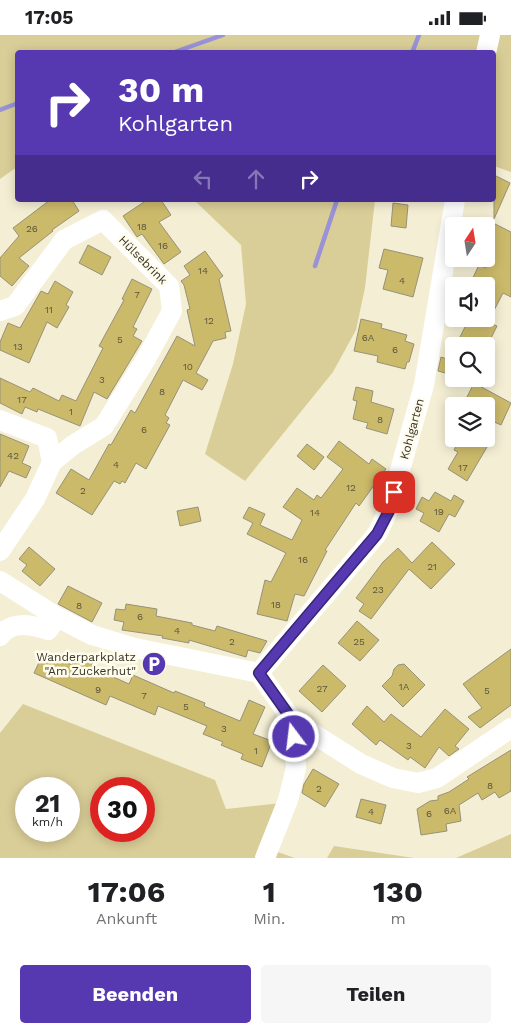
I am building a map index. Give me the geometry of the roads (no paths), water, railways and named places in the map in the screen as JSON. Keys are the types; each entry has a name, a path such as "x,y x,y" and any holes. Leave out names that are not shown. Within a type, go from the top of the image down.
{"street":[{"path":"487,50 490,35"},
{"name":"Kohlgarten","path":"259,673 377,534 390,509 424,385 456,202"},
{"name":"Hülsebrink","path":"0,311 15,306 64,240 103,220 169,286 172,311 146,359 104,426 73,445 52,462 35,499 0,551"},
{"path":"0,419 47,438 52,462"},
{"path":"1,584 92,635 135,648 259,673 293,721 361,764 393,778 418,783 437,778 511,728"},
{"path":"0,635 10,627 21,625 48,630 57,617"},
{"path":"265,858 288,800 296,768 293,721"}],"waterway":[{"path":"180,50 223,35"},
{"path":"413,50 419,35"},
{"path":"0,110 15,104"},
{"path":"315,266 336,202"}],"place":[{"name":"Wanderparkplatz \"Am Zuckerhut\"","path":"154,664"}]}
